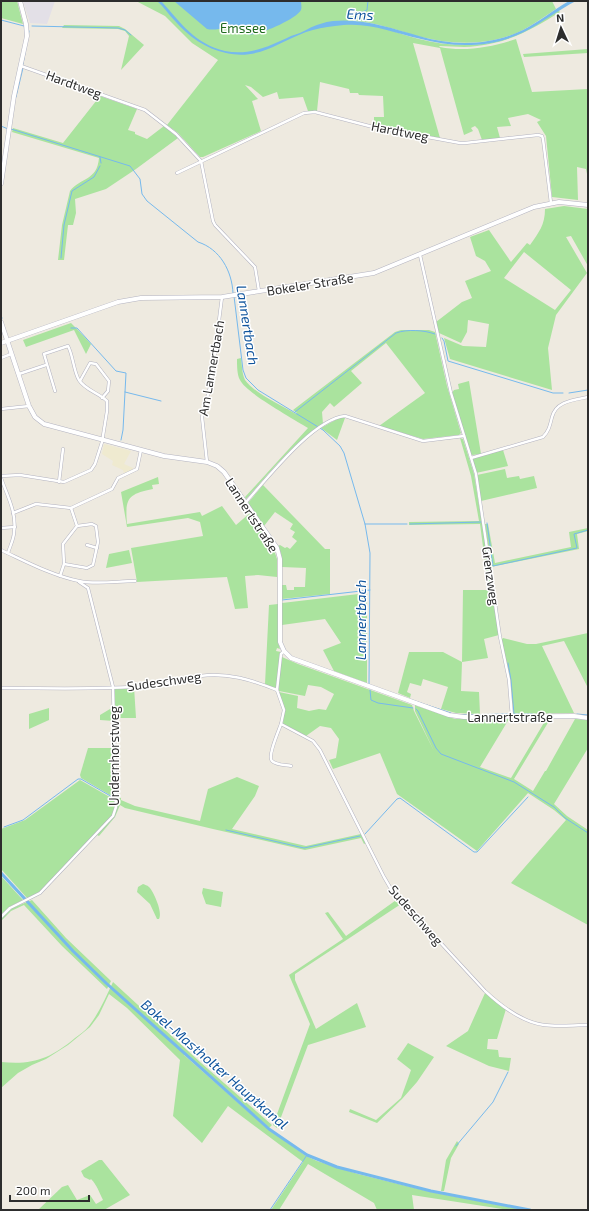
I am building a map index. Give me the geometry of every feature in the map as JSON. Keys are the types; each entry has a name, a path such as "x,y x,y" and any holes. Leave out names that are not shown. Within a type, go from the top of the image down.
{"street":[{"path":"1,184 14,96 27,36 26,24 20,1"},
{"name":"Hardtweg","path":"21,66 144,110 176,134 201,161"},
{"name":"Hardtweg","path":"177,172 308,112 315,112 373,126 460,143 538,135 542,136 551,203"},
{"path":"201,161 213,222 255,267 259,292"},
{"name":"Bokeler Straße","path":"1,343 129,299 222,297 374,273 534,207 551,203 567,202 588,205"},
{"name":"Grenzweg","path":"419,254 451,393 476,474 501,644 509,680 512,717"},
{"name":"Am Lannertbach","path":"207,462 202,416 211,383 222,297"},
{"name":"Lannertstraße","path":"1,322 29,406 36,417 44,424 164,456 207,462 217,466 224,472 275,546 280,559 280,637 284,651 291,658 449,715 464,717 588,718"},
{"path":"8,553 14,536 15,527 13,513 1,477 20,475 59,482 69,481 91,470 98,456 106,416 106,400 82,384 78,379 68,346 45,353 43,356 55,391"},
{"path":"1,358 11,354"},
{"path":"80,381 90,363 96,364 109,381 108,391 102,398"},
{"path":"19,374 46,365"},
{"path":"470,458 543,437 548,432 552,415 558,406 566,402 588,397"},
{"path":"1,409 29,406"},
{"path":"245,503 305,438 320,427 338,417 345,416 422,441 464,436"},
{"path":"59,482 63,449"},
{"path":"13,513 36,504 71,508 112,489 118,478 137,469 141,450"},
{"path":"71,508 77,526"},
{"path":"60,576 64,564 62,544 77,526 95,524 98,542 93,565 87,568 64,564"},
{"path":"1,528 15,527"},
{"path":"87,546 97,548"},
{"path":"1,550 60,576 79,582 135,581"},
{"path":"79,582 88,588 90,583"},
{"name":"Undernhorstweg","path":"1,917 10,908 40,892 113,816 116,807 114,688 88,588"},
{"path":"284,651 281,654 277,690 284,710 274,743 271,760 273,762 291,766"},
{"name":"Sudeschweg","path":"1,688 114,688 148,686 216,674 249,679 277,690"},
{"name":"Sudeschweg","path":"281,724 313,741 324,756 384,877 391,888 485,991 502,1005 525,1020 544,1025 588,1025"}],"shaded area":[{"path":"23,1 55,1 47,24 30,23"},
{"path":"104,444 131,451 124,464 133,468 133,470 124,473 123,470 112,465 113,461 102,454"}],"green space":[{"path":"1,1 17,1 23,24 1,18"},
{"path":"136,1 552,1 556,9 523,30 498,39 485,41 459,43 446,42 421,37 371,23 353,21 353,24 378,27 432,42 473,45 499,41 512,37 546,19 558,10 560,12 540,24 520,34 499,42 472,47 439,46 469,49 516,39 532,92 588,89 588,179 586,169 577,167 578,200 552,197 546,136 537,122 541,120 528,114 508,118 511,126 497,127 500,138 482,140 478,129 475,126 471,128 473,131 464,135 440,48 413,43 440,138 374,126 374,117 384,117 383,96 350,93 349,89 320,82 317,111 308,111 303,97 279,99 277,92 263,97 251,87 245,85 258,99 252,101 261,131 200,157 178,133 167,125 218,60 192,43 165,16"},
{"path":"64,25 119,26 125,29 144,45 121,70 129,36 125,31 118,29 62,28"},
{"path":"588,49 588,53 524,57 523,54"},
{"path":"100,96 137,109 128,130 135,132 135,134 147,139 164,126 178,138 106,189 75,199 76,213 73,225 68,225 64,260 58,260 62,225 70,191 92,175 98,165 99,158 12,132 13,128 63,143"},
{"path":"564,206 588,209 588,266 571,236 566,237 587,273 556,315 548,348 552,390 450,359 444,338 463,346 486,347 489,324 468,320 467,332 461,343 439,333 436,322 462,302 472,298 465,281 491,271 485,261 476,256 470,237 489,230 511,262 527,243 530,245 536,236 543,224 545,209","holes":["524,252 571,290 555,310 504,278"]},
{"path":"71,323 91,344 86,354 74,330 26,347 23,340"},
{"path":"401,330 429,330 435,332 447,386 461,433 459,435 423,439 379,426 425,393 386,343 351,371 362,383 334,407 330,403 322,412 323,424 292,448 246,499 245,497 308,428 251,392 240,380 237,370 237,359 241,358 244,378 249,385 262,395 296,414 297,413 293,410 395,332"},
{"path":"469,381 481,454 472,455 470,454 452,393 454,390 459,389 458,384"},
{"path":"339,418 345,418 337,440 321,428"},
{"path":"460,438 463,439 474,474 492,586 488,585 480,524 409,525 409,522 479,521 471,476"},
{"path":"503,450 508,466 476,473 472,458"},
{"path":"505,469 507,478 519,476 520,479 534,476 537,488 481,501 477,475"},
{"path":"158,477 159,484 152,485 153,489 138,493 127,503 127,524 200,512 202,516 222,506 236,525 250,513 273,547 277,559 277,577 258,575 245,576 248,608 235,609 227,577 137,582 131,548 203,536 200,522 188,518 127,527 121,492"},
{"path":"263,485 325,549 330,549 330,594 282,599 282,585 286,585 287,590 294,590 294,587 305,587 306,568 282,567 281,553 278,546 280,545 290,549 297,541 292,537 295,532 290,529 293,524 275,512 264,526 248,503"},
{"path":"485,524 488,524 495,563 571,547 569,532 588,528 588,531 577,534 579,549 491,567"},
{"path":"129,550 132,563 106,568 109,554"},
{"path":"463,590 492,590 499,635 484,639 488,658 462,662"},
{"path":"367,593 367,683 334,671 323,650 341,643 325,619 282,625 282,603"},
{"path":"278,604 278,642 280,649 277,648 276,651 281,652 281,654 276,687 274,689 265,684 269,605"},
{"path":"588,633 588,688 564,641 542,646 574,713 513,714 510,679 501,640 503,638 527,644 536,644"},
{"path":"409,652 443,652 462,662 461,691 479,692 480,714 456,713 441,709 448,687 423,679 421,686 410,683 407,692 411,694 410,698 398,693"},
{"path":"282,657 412,705 434,751 415,711 415,704 455,719 509,719 480,767 511,778 545,721 549,721 514,779 533,791 575,719 588,720 588,748 554,804 567,816 588,830 588,925 511,883 566,820 554,810 528,793 477,851 397,794 380,753 333,769 329,760 336,758 339,739 331,728 320,726 306,736 283,724 284,710 279,692 298,696 297,708 309,711 319,709 326,710 334,694 321,687 308,685 305,696 279,691 278,686"},
{"path":"134,687 136,718 114,718 114,721 100,720 100,715 115,706 114,688"},
{"path":"49,708 49,720 29,729 29,714"},
{"path":"88,748 114,748 115,798 81,778 80,775"},
{"path":"237,777 259,786 255,796 232,829 306,846 361,834 366,843 364,844 361,838 305,850 125,808 120,805 115,817 99,836 97,835 114,816 116,797 121,798 121,800 135,806 200,821 208,789"},
{"path":"80,780 115,800 113,815 40,892 27,898 1,869 1,829 25,820"},
{"path":"1,876 23,900 9,907 1,915"},
{"path":"143,884 149,887 155,898 160,912 159,919 157,919 150,904 137,892 138,887"},
{"path":"203,888 223,892 221,907 206,904 202,893"},
{"path":"399,898 441,945 439,945 401,904 295,974 295,980 316,1029 357,1003 366,1027 308,1045 277,1128 273,1125 310,1024 289,975 343,939 325,913 328,912 346,936"},
{"path":"32,900 66,938 111,981 107,989 62,946 24,905 11,911 1,921 1,918 10,909"},
{"path":"113,982 200,1062 272,1125 269,1128 185,1053 184,1055 268,1129 306,1156 358,1174 431,1192 525,1210 509,1210 412,1195 414,1210 377,1210 374,1203 308,1164 279,1210 271,1210 303,1162 228,1106 202,1143 173,1116 180,1060 127,1008 109,994 99,1015 90,1027 68,1045 46,1059 18,1073 1,1088 1,1062 12,1063 41,1059 49,1056 66,1045 84,1031 93,1021"},
{"path":"485,993 506,1009 497,1039 488,1039 487,1049 498,1050 499,1057 511,1058 509,1071 489,1066 446,1046 468,1031"},
{"path":"408,1043 434,1057 417,1082 377,1123 349,1112 350,1109 376,1120 401,1098 411,1070 397,1059"},
{"path":"457,1141 459,1144 451,1158 444,1191 441,1191 446,1160"},
{"path":"99,1160 102,1160 130,1195 104,1210 38,1210 62,1187 68,1185 77,1200 90,1195 96,1204 103,1200 93,1181 84,1177 81,1171"}],"water":[{"path":"157,1 162,2 189,32 205,43 214,48 225,51 242,52 259,49 320,24 344,20 377,24 445,42 485,42 523,30 569,1 576,1 524,32 486,44 447,44 369,26 347,25 313,30 268,49 238,55 211,48 192,37 180,27"},
{"name":"Emssee","path":"174,1 301,1 301,10 298,14 280,25 260,33 249,34 231,29 207,29"}],"waterway":[{"name":"Ems","path":"355,21 356,15 367,10 368,1"},
{"path":"1,20 24,26"},
{"path":"32,26 118,28 125,30 131,35"},
{"path":"23,64 29,31"},
{"path":"16,97 23,68"},
{"name":"Lannertbach","path":"1,126 8,129"},
{"name":"Lannertbach","path":"11,129 130,166 140,179 142,194 147,201 198,242 206,245 218,255 227,269 233,293"},
{"name":"Lannertbach","path":"100,157 101,163"},
{"path":"1,167 2,160"},
{"path":"61,258 64,225 72,191 94,177 100,166"},
{"name":"Lannertbach","path":"234,296 243,370 246,378 258,390 323,430 340,446 344,453 365,524 370,553 369,685"},
{"path":"71,328 77,328 116,371 126,373 123,430 121,440"},
{"path":"295,412 396,333 416,330 435,334"},
{"path":"442,338 448,361 553,393 563,393"},
{"path":"569,393 588,390"},
{"path":"125,392 161,401"},
{"path":"410,524 481,522"},
{"path":"487,523 493,566 577,548 574,534 588,530"},
{"path":"365,524 407,524"},
{"path":"282,600 370,590"},
{"path":"508,663 514,714 532,714"},
{"name":"Lannertbach","path":"370,690 371,700 378,703 413,708"},
{"path":"412,700 424,704"},
{"path":"427,705 451,713"},
{"name":"Lannertbach","path":"416,709 436,748 441,754 514,782 554,807 565,818 588,833"},
{"path":"460,715 509,714"},
{"path":"577,714 588,715"},
{"path":"4,827 23,820 78,779 81,779 114,798"},
{"path":"365,834 397,799 400,798 474,852 477,852 528,797"},
{"path":"226,830 304,848 360,836"},
{"name":"Bokel-Mastholter Hauptkanal","path":"1,873 73,951 106,983 269,1129 307,1155 337,1167 431,1191 530,1210"},
{"path":"456,1146 493,1102 508,1072"},
{"path":"270,1210 307,1155"}]}
